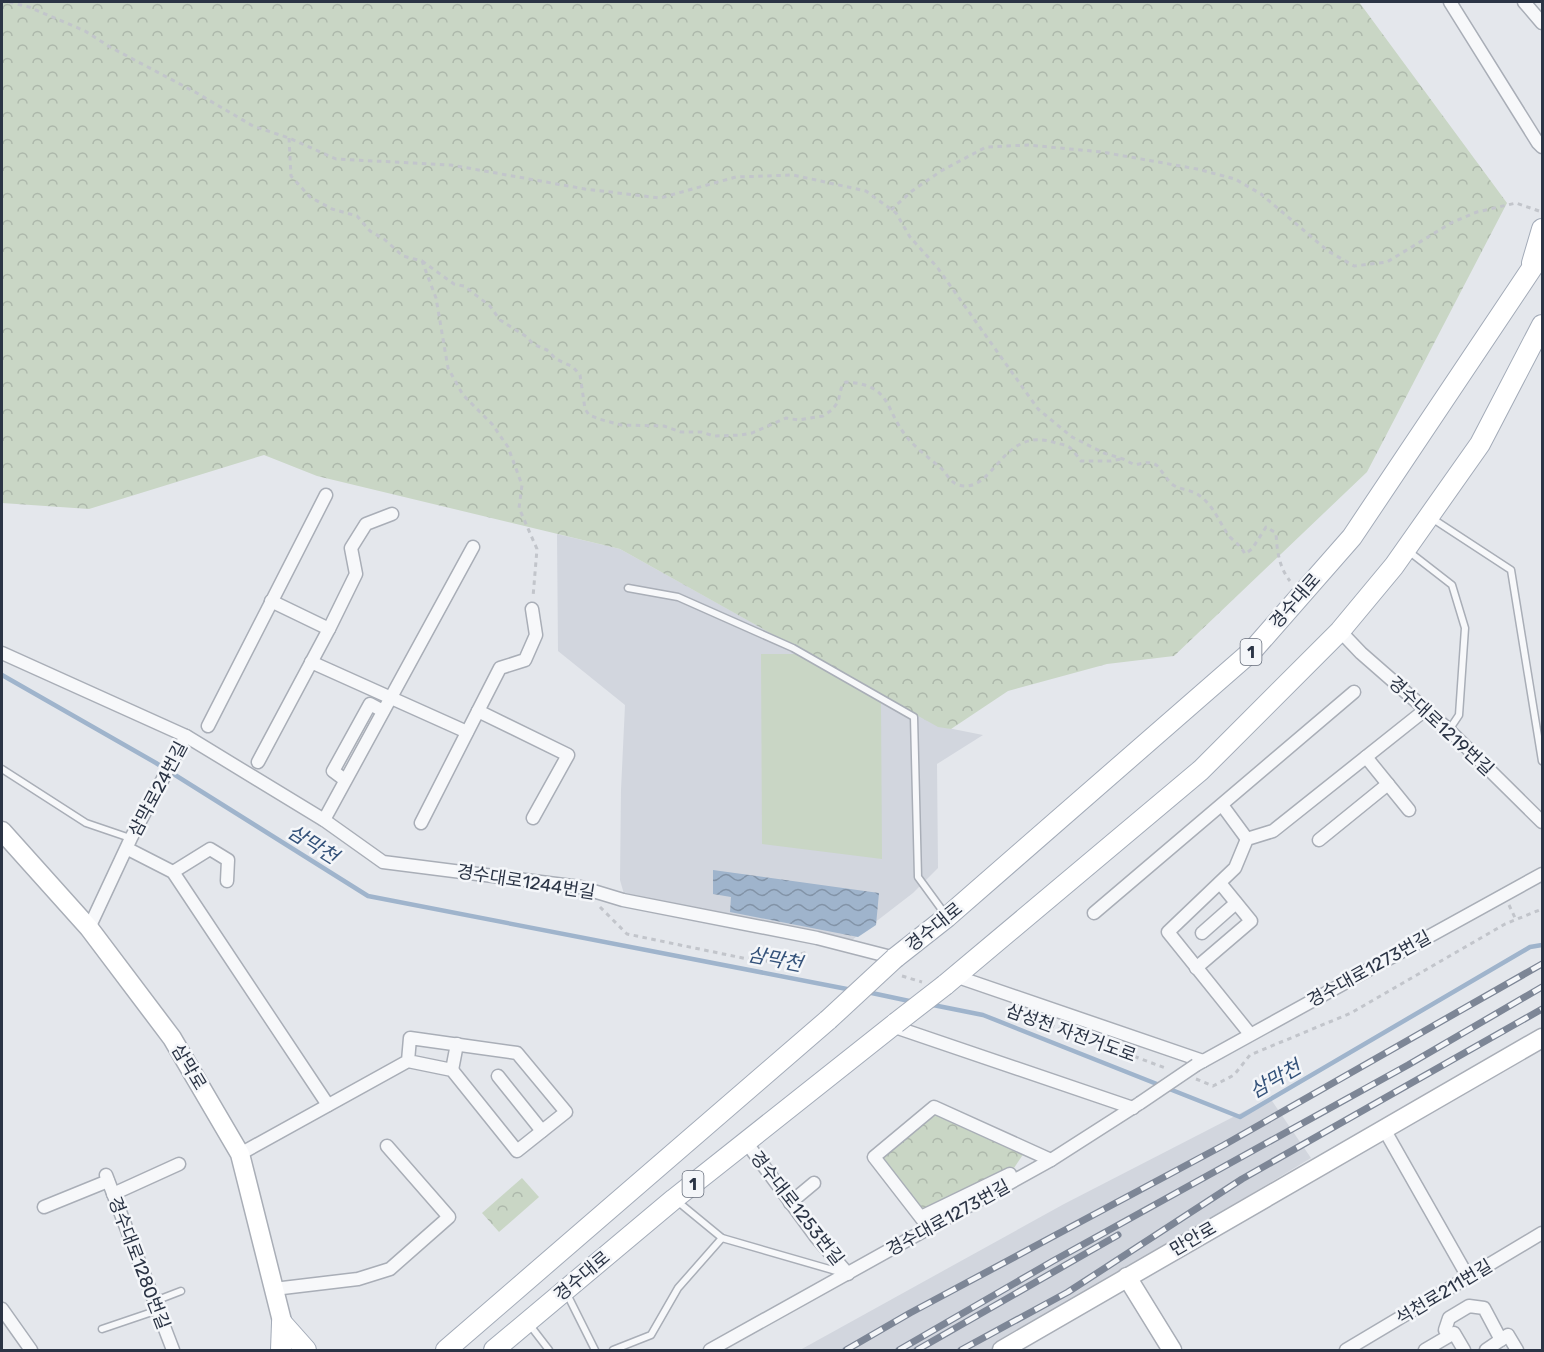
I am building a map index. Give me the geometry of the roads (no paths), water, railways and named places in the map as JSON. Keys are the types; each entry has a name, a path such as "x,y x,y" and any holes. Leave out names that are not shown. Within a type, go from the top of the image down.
{"main road":[{"path":"1528,274 1542,229"},
{"name":"경수대로","path":"446,1350 828,1020 895,966 947,917 1252,651 1352,537 1542,253"},
{"name":"1","path":"894,1025 942,982 1201,770 1340,631 1406,549 1480,444 1538,338 1542,325"},
{"name":"경수대로","path":"497,1349 674,1199 894,1025"},
{"path":"281,1350 282,1323"},
{"path":"282,1323 306,1350"}],"street":[{"path":"1450,2 1542,147"},
{"path":"1524,2 1542,23"},
{"path":"208,726 326,495"},
{"path":"258,762 356,574 351,548 366,524 392,514"},
{"path":"324,820 473,547"},
{"path":"271,601 329,629"},
{"path":"421,823 500,668 525,660 536,635 532,609"},
{"name":"경수대로1219번길","path":"1340,631 1361,653 1449,730 1542,822"},
{"name":"삼막로24번길","path":"2,653 186,736 129,844 89,928"},
{"path":"311,662 467,732"},
{"path":"1094,913 1354,692"},
{"path":"1247,839 1273,831 1425,710"},
{"path":"478,711 568,755 533,818"},
{"name":"경수대로1244번길","path":"186,736 324,820 383,862 580,887 623,900 817,938 895,966"},
{"path":"1366,757 1409,810"},
{"path":"1319,840 1388,784"},
{"path":"1222,805 1247,839"},
{"name":"삼막로","path":"2,831 89,928 172,1038 240,1154 288,1350"},
{"path":"1247,839 1235,868 1168,932 1250,1034"},
{"path":"129,844 173,872 328,1105"},
{"path":"173,872 210,849 228,860 227,881"},
{"name":"경수대로1273번길","path":"710,1350 1051,1160 1199,1063 1542,874"},
{"path":"1196,968 1251,921 1220,882"},
{"path":"1202,933 1236,903"},
{"path":"942,982 1199,1063"},
{"path":"894,1025 1136,1105"},
{"path":"240,1154 408,1061 452,1070 517,1151 566,1112 517,1053 410,1038 408,1061"},
{"name":"만안로","path":"1002,1350 1542,1038"},
{"path":"452,1070 457,1044"},
{"path":"498,1076 542,1131"},
{"path":"929,1228 874,1157 934,1107 1051,1160"},
{"path":"1384,1129 1468,1277"},
{"name":"경수대로1253번길","path":"746,1142 790,1203 848,1274"},
{"path":"274,1289 358,1279 390,1269 449,1218 387,1146"},
{"path":"113,1194 179,1164"},
{"path":"921,1217 1010,1174"},
{"name":"경수대로1280번길","path":"44,1207 107,1178 173,1350"},
{"path":"790,1203 814,1183"},
{"name":"석천로211번길","path":"1346,1350 1542,1233"},
{"path":"1127,1277 1172,1350"},
{"path":"1445,1330 1449,1318 1469,1306 1484,1308 1501,1340"},
{"path":"2,1309 31,1350"},
{"path":"1425,1350 1454,1333 1464,1350"},
{"path":"1486,1350 1508,1335 1517,1350"}],"lane":[{"path":"1430,516 1511,570 1542,761"},
{"path":"1406,549 1452,585 1465,628 1459,715 1449,730"},
{"path":"628,588 678,597 772,638 914,717 918,877 947,917"},
{"path":"2,769 86,823 129,844"},
{"path":"674,1199 722,1238 848,1274"},
{"path":"613,1350 651,1335 678,1288 722,1238"},
{"path":"565,1290 596,1350"},
{"path":"102,1329 156,1306 181,1291"},
{"path":"527,1322 549,1350"}],"water":[{"path":"713,870 879,893 876,925 858,937 730,912 731,897 713,894"}],"waterway":[{"name":"삼막천","path":"2,675 156,763 368,896 852,990"},
{"name":"삼막천","path":"928,1004 983,1015 1240,1117 1530,947 1542,945"},
{"name":"삼막천","path":"867,992 914,1002"}],"railway":[{"path":"846,1350 910,1313 1224,1145 1542,964"},
{"path":"899,1350 1053,1261 1408,1065 1542,987"},
{"path":"961,1350 1068,1292 1242,1179 1542,1009"},
{"path":"917,1350 1118,1235"}]}
